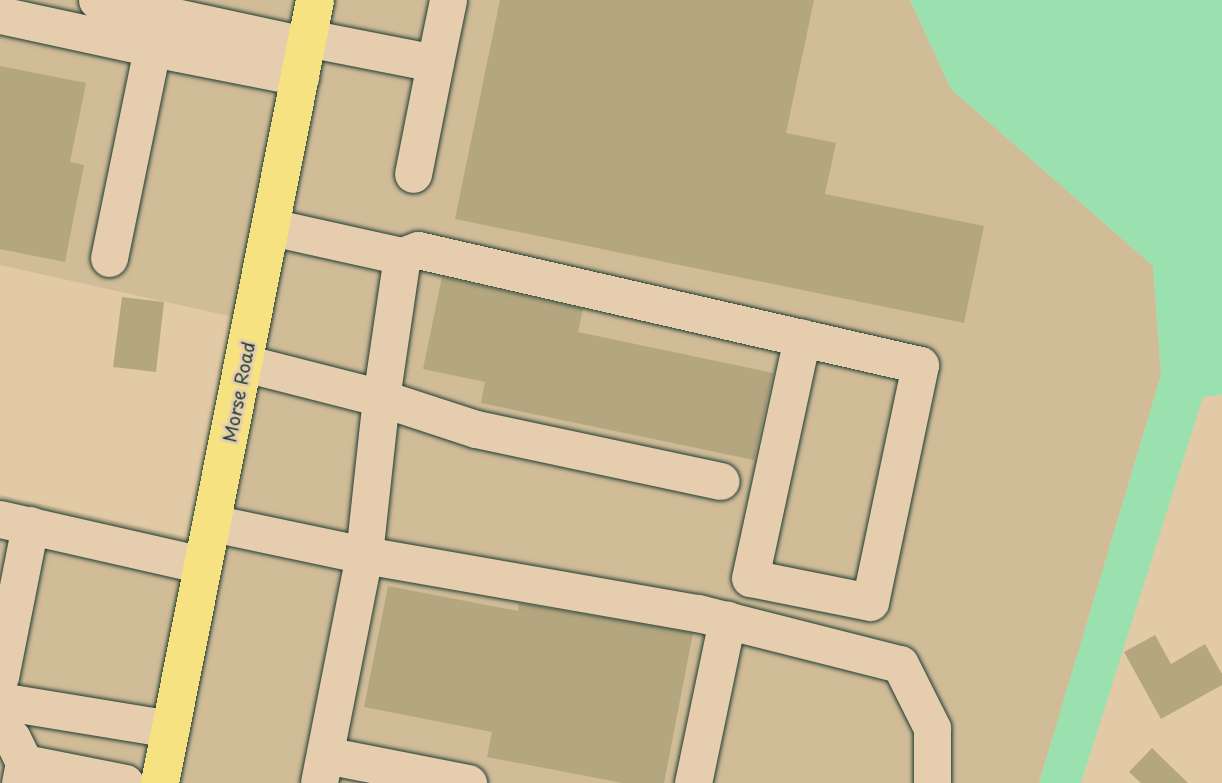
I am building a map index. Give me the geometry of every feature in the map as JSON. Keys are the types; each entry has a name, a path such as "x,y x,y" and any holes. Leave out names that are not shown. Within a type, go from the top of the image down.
{"main road":[{"name":"Morse Road","path":"160,783 316,0"}],"lane":[{"path":"97,0 218,13 304,53"},
{"path":"413,174 448,0"},
{"path":"0,15 152,48 304,53 435,63"},
{"path":"109,258 152,48"},
{"path":"271,227 402,256 418,250 920,365 870,602 750,578 802,338"},
{"path":"402,256 381,398 364,555 322,769 468,783"},
{"path":"244,363 381,398 476,429 721,481"},
{"path":"0,677 15,522 204,565"},
{"path":"212,523 364,555 550,584 727,620 900,664 932,727 932,783"},
{"path":"693,783 727,620"},
{"path":"0,701 171,729"},
{"path":"0,735 12,738 22,773 125,783"}],"shaded area":[{"path":"0,0 910,0 951,89 1153,266 1161,375 1039,783 0,783 0,495 209,542 256,322 0,265"}],"green space":[{"path":"910,0 1222,0 1222,395 1203,397 1081,783 1039,783 1161,375 1153,266 951,89"}],"building":[{"path":"500,0 814,0 786,133 836,143 825,194 984,226 964,323 455,219"},
{"path":"0,66 86,83 70,162 84,165 65,262 0,249"},
{"path":"442,277 583,309 578,332 773,373 754,460 481,403 485,382 423,369"},
{"path":"122,297 164,302 156,372 113,367"},
{"path":"388,586 518,611 519,603 693,633 664,783 623,783 487,757 492,732 364,707"},
{"path":"1155,635 1171,664 1205,644 1222,674 1222,685 1161,719 1124,652"},
{"path":"1152,748 1188,783 1141,783 1129,772"}]}
